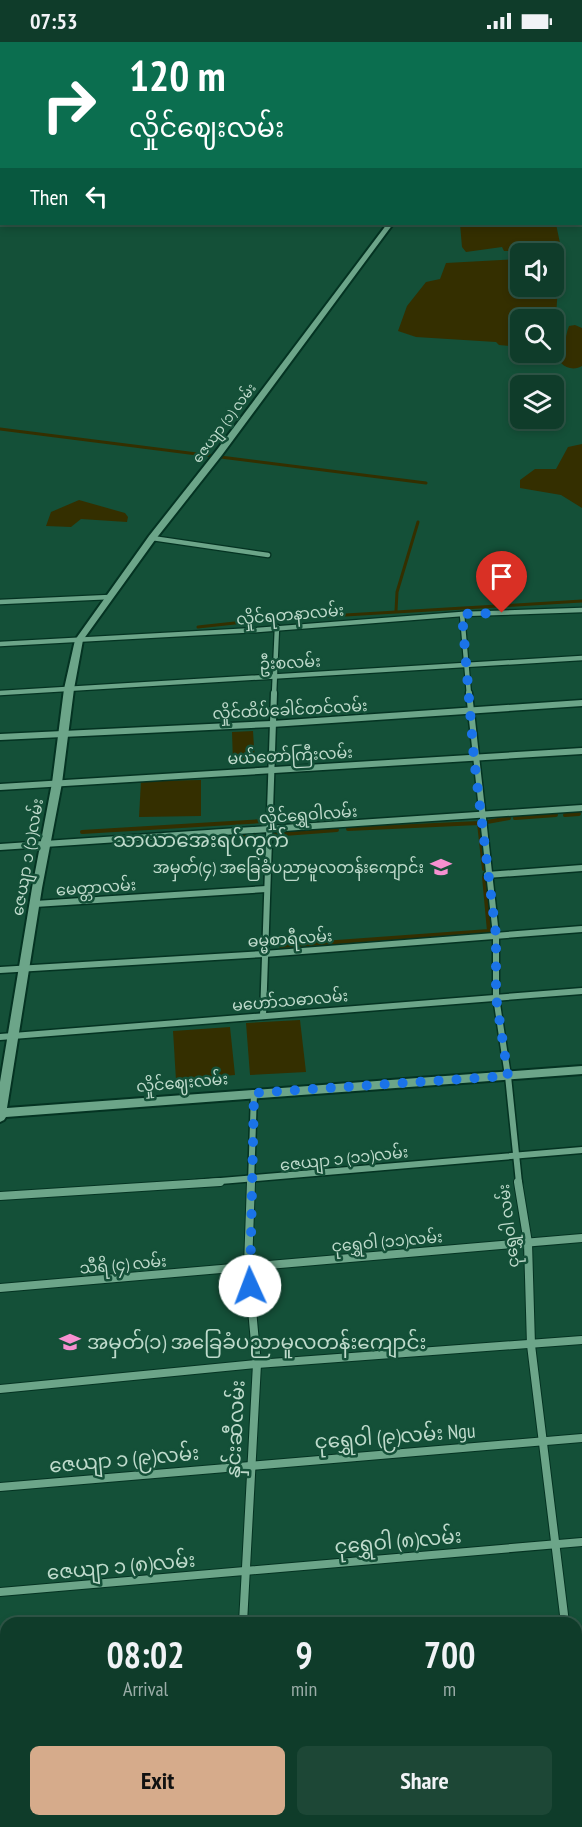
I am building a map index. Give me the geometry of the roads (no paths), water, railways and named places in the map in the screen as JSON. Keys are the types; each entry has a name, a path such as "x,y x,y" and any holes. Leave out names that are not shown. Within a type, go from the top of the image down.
{"street":[{"name":"ဇေယျာ (၁) လမ်း","path":"79,640 152,538 216,457 389,225"},
{"path":"152,538 268,555"},
{"path":"0,602 110,597"},
{"name":"လှိုင်ရတနာလမ်း","path":"0,644 462,614 582,610"},
{"name":"ငုရွှေဝါ လမ်း","path":"462,614 474,759 496,935 496,997 508,1076 514,1155 528,1243 531,1345 541,1442 564,1617"},
{"path":"263,1016 272,724 278,627"},
{"name":"ဇေယျာ ၁ (၁)လမ်း","path":"0,1114 57,783 69,689 79,640"},
{"name":"ဦးစလမ်း","path":"0,693 582,658"},
{"name":"လှိုင်ထိပ်ခေါင်တင်လမ်း","path":"0,738 272,724 582,704"},
{"name":"မယ်တော်ကြီးလမ်း","path":"0,787 582,751"},
{"name":"လှိုင်ရွှေဝါလမ်း","path":"0,847 268,830 483,820 582,808"},
{"path":"487,874 582,868"},
{"name":"မေတ္တာလမ်း","path":"35,904 266,889"},
{"name":"ဓမ္မစာရီလမ်း","path":"0,970 264,954 582,928"},
{"name":"မဟော်သဓာလမ်း","path":"0,1037 582,991"},
{"name":"လှိုင်ဈေးလမ်း","path":"0,1114 582,1070"},
{"name":"နှင်းဆီလမ်း","path":"243,1617 257,1364 248,1266 254,1093"},
{"name":"ဇေယျာ ၁ (၁၁)လမ်း","path":"0,1196 251,1180 582,1150"},
{"name":"ငုရွှေဝါ (၁၁)လမ်း","path":"248,1266 582,1238"},
{"name":"သီရိ (၄) လမ်း","path":"0,1288 248,1266"},
{"path":"0,1389 257,1364 582,1340"},
{"name":"ငုရွှေဝါ (၉)လမ်း Ngu","path":"251,1464 582,1438"},
{"name":"ဇေယျာ ၁ (၉)လမ်း","path":"0,1487 251,1464"},
{"name":"ငုရွှေဝါ (၈)လမ်း","path":"245,1571 582,1542"},
{"name":"ဇေယျာ ၁ (၈)လမ်း","path":"0,1592 245,1571"}],"waterway":[{"path":"0,429 426,483"},
{"path":"396,611 397,592 418,522"},
{"path":"261,620 582,601"},
{"path":"198,627 253,621"},
{"path":"565,815 579,814"},
{"path":"515,818 556,815"},
{"path":"487,822 509,818"},
{"path":"82,832 263,821"},
{"path":"348,829 479,823 484,869"},
{"path":"271,835 337,830"},
{"path":"232,837 254,836"},
{"path":"281,946 489,931 484,877"}],"place":[{"name":"အမှတ်(၄) အခြေခံပညာမူလတန်းကျောင်း","path":"441,867"},
{"name":"အမှတ်(၁) အခြေခံပညာမူလတန်းကျောင်း","path":"70,1342"}],"district":[{"name":"သာယာအေးရပ်ကွက်","path":"201,840"}]}
